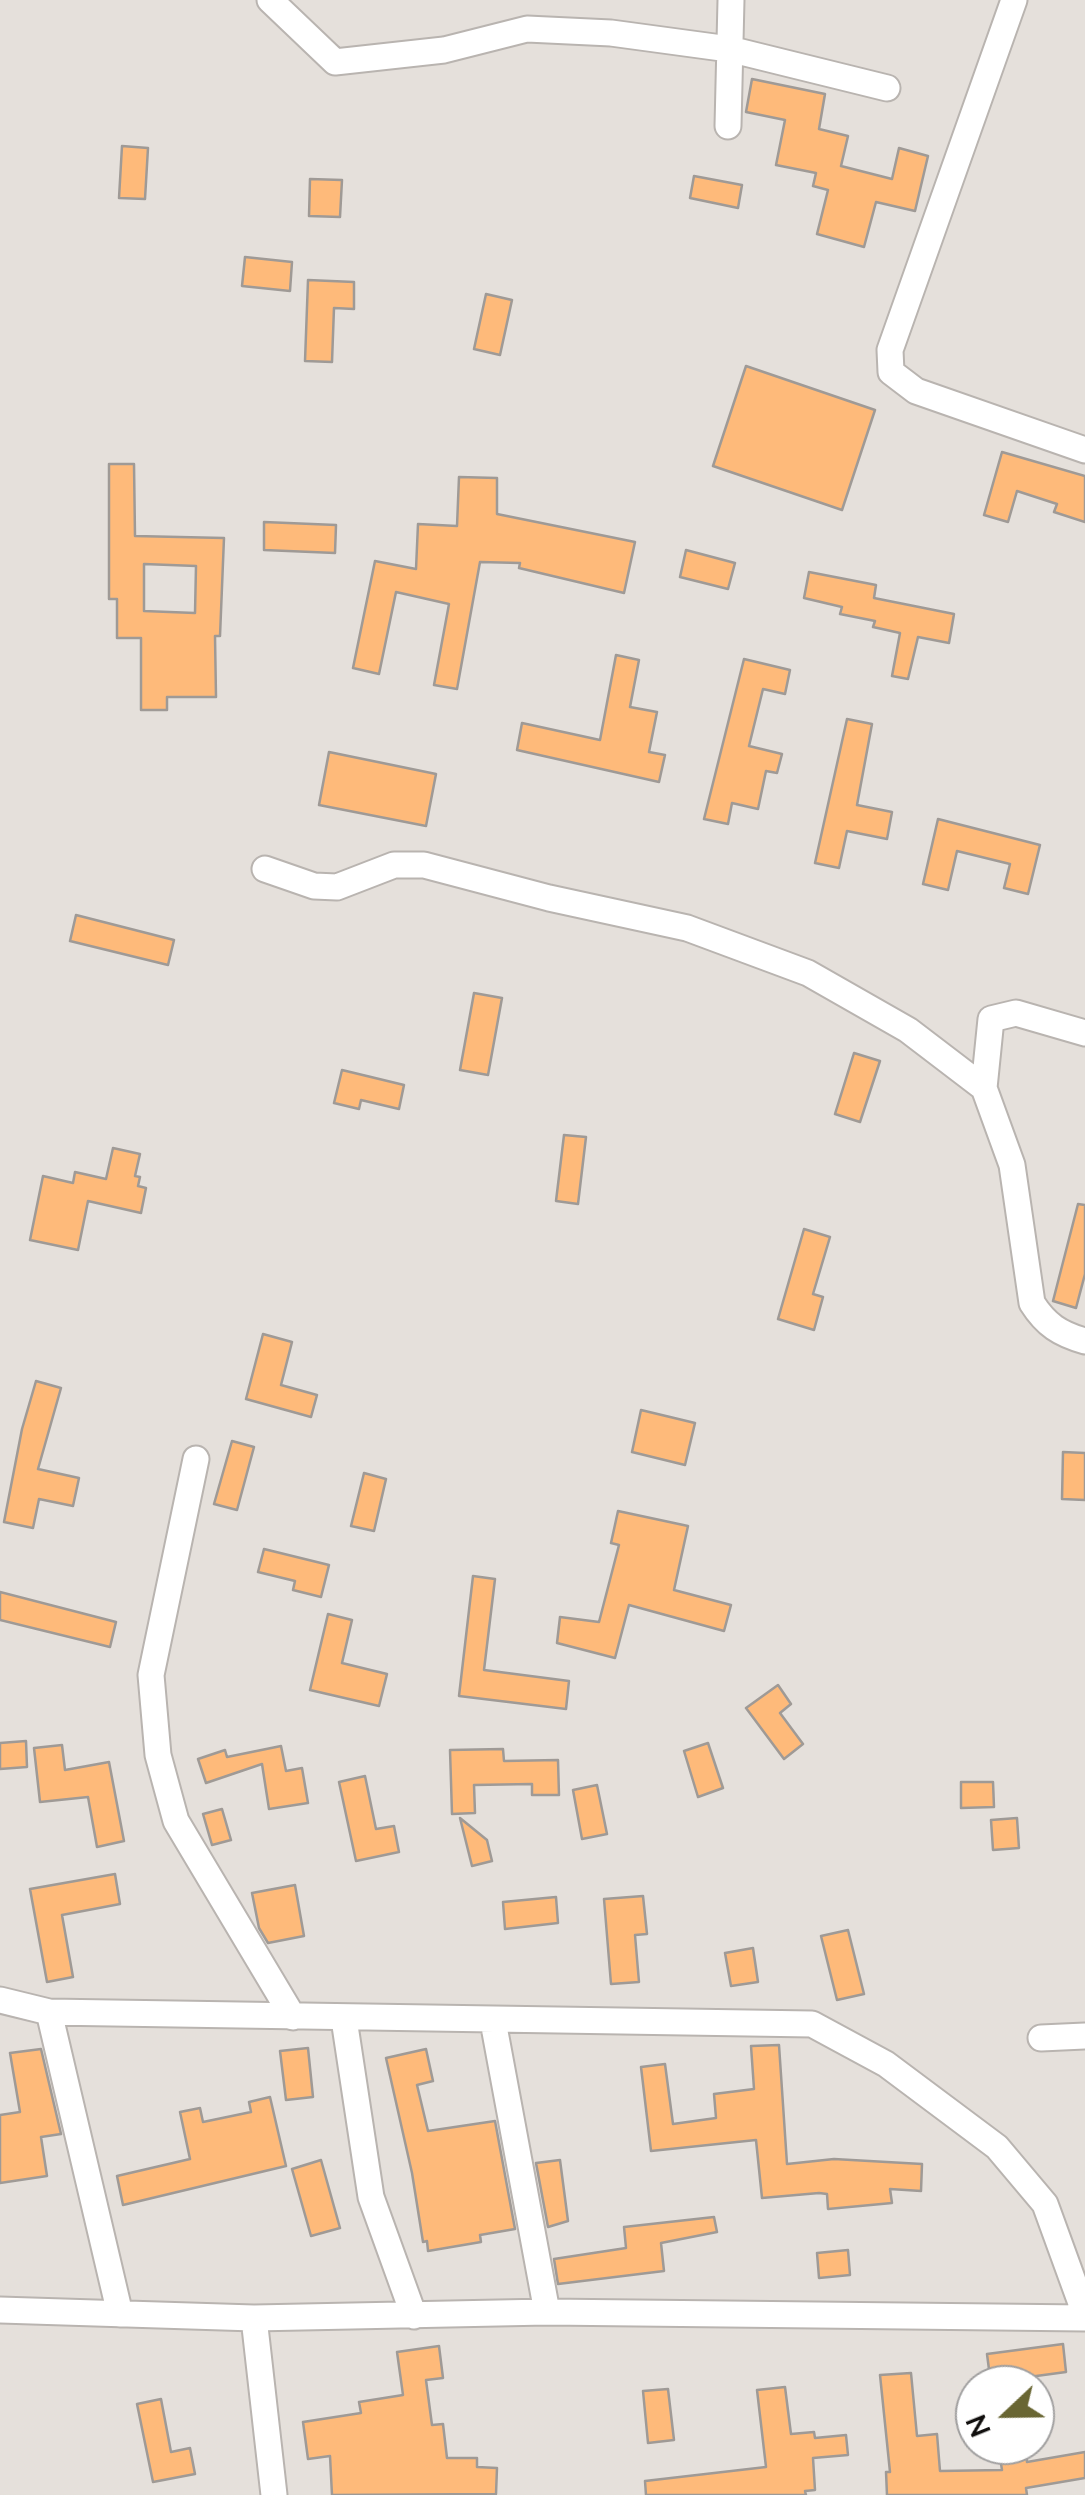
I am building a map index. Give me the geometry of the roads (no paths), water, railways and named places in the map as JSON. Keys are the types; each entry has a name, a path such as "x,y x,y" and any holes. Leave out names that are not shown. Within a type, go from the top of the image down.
{"street":[{"path":"270,0 335,62 444,50 527,29 611,34 729,49 886,88"},
{"path":"728,126 731,0"},
{"path":"1014,0 890,350 891,372 916,391 1085,450"},
{"path":"265,869 314,886 336,888 394,866 424,865 687,928 808,972 908,1030 984,1088"},
{"path":"1085,1033 1016,1014 991,1019 984,1088 1012,1165 1032,1303 1043,1322 1064,1335 1085,1341"},
{"path":"196,1459 151,1675 158,1754 176,1821 293,2017"},
{"path":"0,2000 49,2012 812,2024 886,2064 997,2147 1045,2204 1085,2316 547,2312 254,2318 0,2310"},
{"path":"49,2012 120,2314"},
{"path":"344,2019 371,2197 414,2316"},
{"path":"493,2021 547,2312"},
{"path":"1041,2038 1085,2036"},
{"path":"254,2318 274,2495"}]}
